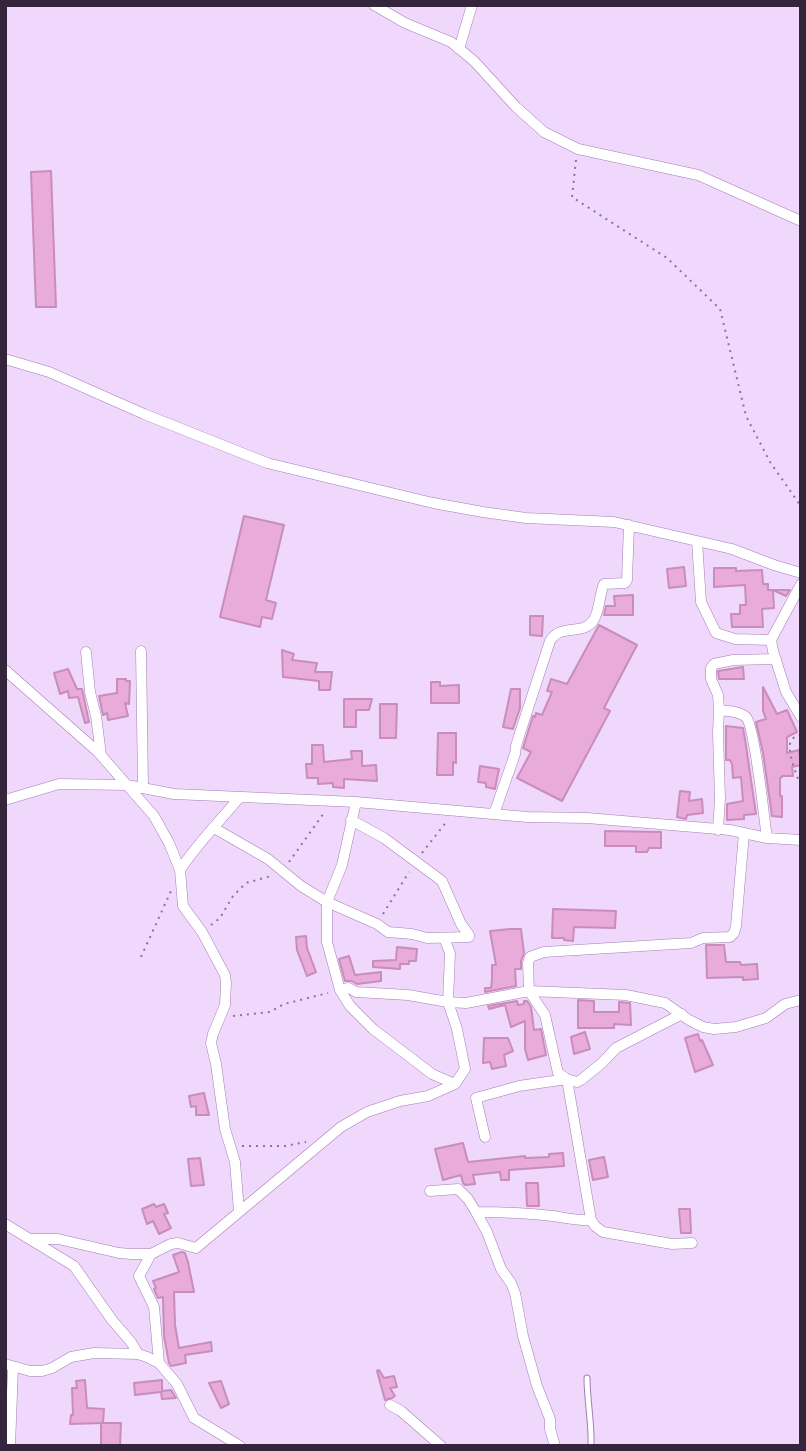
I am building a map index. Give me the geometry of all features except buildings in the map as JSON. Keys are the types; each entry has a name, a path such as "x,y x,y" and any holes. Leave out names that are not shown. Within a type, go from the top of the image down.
{"street":[{"path":"374,5 405,23 451,42 474,61 516,107 544,132 578,149 698,175 801,221"},
{"path":"459,49 472,5"},
{"path":"5,359 49,372 144,414 267,463 433,503 483,512 526,518 629,525 733,550 801,573"},
{"path":"494,814 550,641 555,634 562,631 587,628 595,619 604,583 625,583 629,525"},
{"path":"697,541 701,602 716,634 735,639 771,640"},
{"path":"801,584 771,640 786,692 801,717"},
{"path":"141,651 143,787"},
{"path":"86,652 90,692 102,756"},
{"path":"718,830 719,710 718,695 711,679 712,666 733,660 776,659"},
{"path":"5,670 102,756 154,816 169,843 180,870 184,906 202,932 225,975 225,1005 212,1034 211,1043 225,1129 236,1173 239,1211"},
{"path":"719,710 743,714 749,720 767,838"},
{"path":"5,800 59,784 127,785 163,793 356,802 527,817 586,818 801,840"},
{"path":"180,870 194,848 239,798"},
{"path":"356,802 342,865 327,902 327,942 340,990 350,1006 373,1029 432,1074 455,1084"},
{"path":"214,828 268,859 301,886 327,902 392,933 427,938 470,936 461,924 442,881 384,838 351,820"},
{"path":"682,1014 615,1048 585,1079 578,1082 567,1079 558,1073 545,1015 529,991 528,959 536,954 691,943 703,938 730,937 736,926 744,833"},
{"path":"32,1239 58,1239 119,1253 151,1254 172,1244 195,1248 341,1127 367,1112 400,1101 428,1096 455,1084 466,1069 448,1002 450,953 444,938"},
{"path":"340,990 349,988 356,992 408,995 448,1002 475,1002 529,991 626,995 665,1003 708,1028 732,1028 766,1018 785,1004 801,1000"},
{"path":"485,1137 476,1098 519,1086 567,1079"},
{"path":"567,1079 595,1226 603,1232 672,1244 692,1243"},
{"path":"430,1191 458,1189 468,1199 487,1232 501,1269 512,1283 523,1336 537,1386 550,1419 555,1446"},
{"path":"476,1212 592,1220"},
{"path":"5,1224 74,1266 138,1354"},
{"path":"151,1254 139,1276 155,1307 159,1363"},
{"path":"10,1446 9,1365 30,1371 42,1371 71,1357 94,1353 138,1354 159,1363 177,1384 194,1418 240,1446"},
{"path":"390,1405 401,1411 441,1446"}],"lane":[{"path":"586,1378 592,1424 591,1446"}],"path":[{"path":"578,149 572,197 667,258 720,309 746,416 770,463 801,510"},
{"path":"801,735 790,741 789,748 801,786"},
{"path":"141,957 171,891"},
{"path":"217,1024 225,1017 270,1012 284,1004 340,990"},
{"path":"230,1147 285,1146 307,1142"}]}
